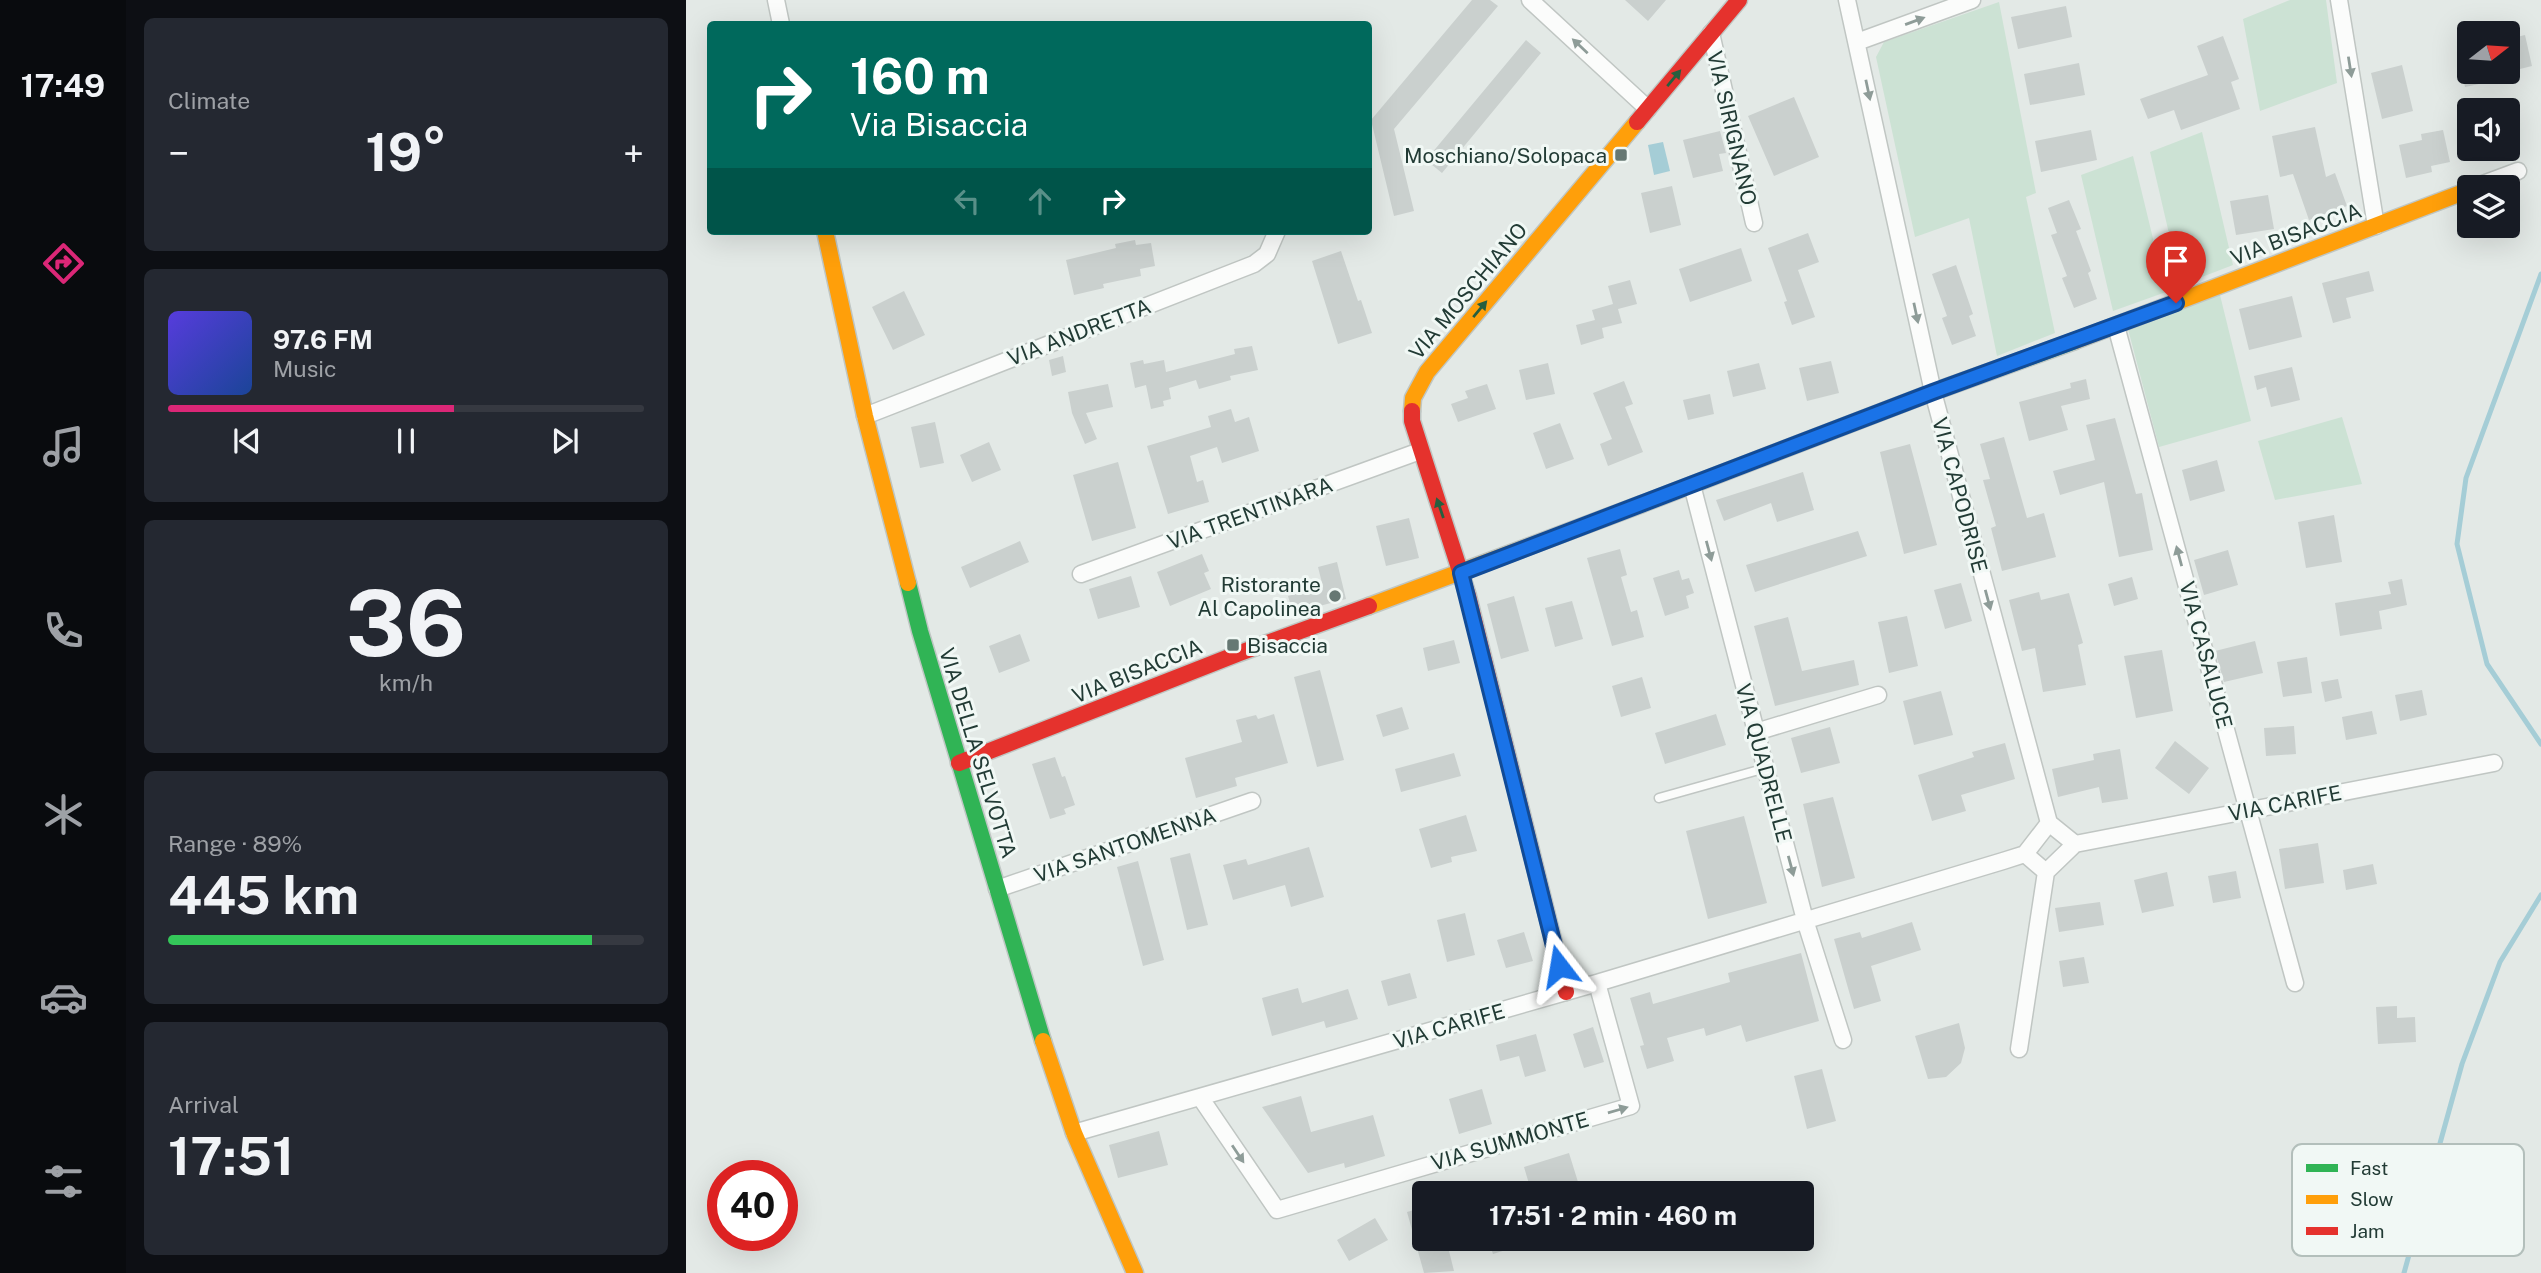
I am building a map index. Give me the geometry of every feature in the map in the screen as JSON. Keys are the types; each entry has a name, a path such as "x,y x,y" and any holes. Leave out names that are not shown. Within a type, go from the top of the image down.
{"street":[{"path":"776,0 780,21"},
{"path":"1530,0 1648,108"},
{"name":"VIA MOSCHIANO","path":"1566,992 1461,573 1420,451 1411,405 1423,377 1739,0"},
{"name":"VIA CAPODRISE","path":"1847,0 1933,392 2049,823"},
{"path":"1857,42 1972,0"},
{"path":"2339,0 2376,226"},
{"name":"VIA SIRIGNANO","path":"1711,33 1754,223"},
{"path":"2507,175 2518,171"},
{"name":"VIA BISACCIA","path":"960,763 1237,654 1461,573 2457,195"},
{"name":"VIA DELLA SELVOTTA","path":"826,235 865,416 917,620 1057,1086 1074,1133 1135,1273"},
{"name":"VIA ANDRETTA","path":"865,416 1254,264 1267,254 1275,235"},
{"name":"VIA CASALUCE","path":"2116,326 2295,983"},
{"name":"VIA TRENTINARA","path":"1081,574 1420,451"},
{"name":"VIA QUADRELLE","path":"1692,485 1805,920 1843,1040"},
{"path":"1756,732 1878,695"},
{"name":"VIA CARIFE","path":"2075,844 2494,762"},
{"name":"VIA SANTOMENNA","path":"997,888 1252,801"},
{"path":"2019,1049 2046,872 2075,844 2049,823 2025,854 2046,872"},
{"name":"VIA CARIFE","path":"1074,1133 1597,983 2025,854"},
{"name":"VIA SUMMONTE","path":"1200,1097 1277,1210 1631,1105 1597,983"}],"lane":[{"path":"1659,797 1766,768"}],"green space":[{"path":"2290,0 2326,0 2337,83 2260,111 2243,19"},
{"path":"1999,2 2036,193 2026,197 2055,333 1997,356 1969,218 1915,237 1876,57 1884,42"},
{"path":"2202,132 2233,265 2181,285 2150,152"},
{"path":"2133,156 2166,292 2113,311 2081,175"},
{"path":"2220,295 2251,421 2159,447 2128,329"},
{"path":"2342,417 2362,484 2275,500 2258,441"}],"water":[{"path":"1663,142 1670,171 1654,175 1648,145"}],"building":[{"path":"1472,0 1490,0 1498,6 1394,129 1414,211 1394,216 1372,119"},
{"path":"1625,0 1666,0 1648,21"},
{"path":"2066,6 2072,37 2018,49 2011,17"},
{"path":"2525,35 2532,66 2520,69 2520,36"},
{"path":"2223,36 2239,79 2231,82 2240,109 2181,130 2174,110 2148,119 2140,99 2208,75 2197,46"},
{"path":"1526,40 1541,53 1442,173 1426,160"},
{"path":"2079,63 2085,95 2030,105 2024,74"},
{"path":"2402,65 2413,111 2382,119 2371,73"},
{"path":"1794,97 1819,157 1774,176 1748,116"},
{"path":"2315,127 2326,177 2335,173 2347,206 2309,220 2293,174 2280,177 2272,136"},
{"path":"2091,130 2097,160 2041,172 2035,141"},
{"path":"2443,130 2450,162 2431,166 2432,172 2406,178 2399,145 2422,140 2421,134"},
{"path":"1720,131 1726,153 1719,154 1723,171 1693,178 1683,140"},
{"path":"1672,186 1681,225 1650,233 1641,193"},
{"path":"2268,195 2274,229 2236,235 2230,201"},
{"path":"2069,200 2081,229 2076,231 2091,271 2088,273 2097,299 2074,308 2062,278 2067,276 2051,235 2057,233 2048,208"},
{"path":"1808,233 1819,262 1798,270 1815,317 1792,325 1784,302 1787,301 1768,248"},
{"path":"1135,240 1136,245 1151,243 1155,266 1140,269 1141,276 1103,284 1104,288 1074,295 1066,260 1116,248 1115,244"},
{"path":"1741,248 1752,281 1690,302 1679,269"},
{"path":"1341,251 1372,333 1338,344 1312,261"},
{"path":"1956,265 1973,314 1969,316 1976,336 1952,345 1942,318 1947,316 1932,274"},
{"path":"2369,271 2374,291 2346,298 2351,318 2333,323 2322,283"},
{"path":"1630,280 1637,304 1618,309 1622,323 1602,328 1604,338 1581,345 1576,325 1595,320 1592,310 1613,304 1608,286"},
{"path":"904,291 925,335 893,350 872,307"},
{"path":"2292,296 2302,337 2249,350 2239,309"},
{"path":"1252,346 1258,370 1230,376 1231,380 1199,389 1196,380 1169,388 1171,399 1163,401 1164,406 1151,409 1146,385 1135,388 1130,363 1143,360 1144,364 1164,360 1166,372 1235,354 1234,349"},
{"path":"1063,356 1066,372 1052,376 1049,360"},
{"path":"1831,361 1839,393 1807,401 1799,368"},
{"path":"1548,363 1555,394 1526,400 1519,370"},
{"path":"1759,363 1766,389 1733,397 1727,371"},
{"path":"2292,367 2300,400 2271,407 2266,387 2257,390 2254,376"},
{"path":"2086,379 2090,399 2061,406 2068,430 2029,441 2019,402 2071,388 2070,383"},
{"path":"1624,381 1633,404 1625,407 1643,452 1608,466 1600,444 1612,439 1593,393"},
{"path":"1108,384 1113,407 1086,413 1097,439 1085,444 1072,413 1068,392"},
{"path":"1487,384 1496,409 1458,422 1451,404 1468,398 1465,391"},
{"path":"1710,394 1714,414 1688,420 1683,400"},
{"path":"1231,409 1235,422 1249,417 1259,451 1222,463 1217,447 1190,456 1197,482 1203,480 1209,502 1168,514 1147,446 1211,427 1208,416"},
{"path":"2115,418 2136,494 2142,493 2153,550 2119,557 2104,482 2060,495 2053,471 2095,460 2086,425"},
{"path":"935,422 944,463 920,468 911,427"},
{"path":"1560,423 1574,459 1546,469 1533,433"},
{"path":"2004,437 2027,518 2044,513 2056,557 2002,571 1991,528 1996,526 1983,480 1990,479 1980,444"},
{"path":"989,442 1001,470 972,482 960,455"},
{"path":"1910,444 1937,545 1904,554 1880,452"},
{"path":"2217,460 2225,491 2190,501 2182,470"},
{"path":"1118,462 1136,528 1092,541 1073,475"},
{"path":"1803,472 1814,510 1777,522 1771,503 1724,521 1716,500"},
{"path":"2334,515 2342,562 2306,568 2298,522"},
{"path":"1409,518 1419,558 1386,566 1376,526"},
{"path":"1858,531 1867,556 1755,592 1746,565"},
{"path":"1020,541 1029,562 970,588 961,567"},
{"path":"1620,549 1627,575 1621,577 1631,612 1637,610 1644,637 1612,646 1587,558"},
{"path":"2228,550 2238,585 2204,595 2194,560"},
{"path":"1202,554 1209,571 1204,573 1211,589 1170,606 1157,572"},
{"path":"1337,562 1346,599 1293,613 1288,596 1323,587 1318,567"},
{"path":"1679,570 1682,580 1689,578 1694,593 1686,596 1689,608 1665,616 1653,578"},
{"path":"1131,576 1140,607 1098,619 1089,589"},
{"path":"2132,577 2138,599 2114,606 2108,584"},
{"path":"2402,579 2407,605 2379,611 2382,629 2340,636 2335,603 2391,594 2388,582"},
{"path":"1961,583 1972,621 1945,629 1934,590"},
{"path":"2039,592 2041,600 2069,593 2083,643 2078,645 2086,685 2043,692 2035,648 2022,651 2009,600"},
{"path":"1514,596 1529,651 1501,659 1487,604"},
{"path":"1572,601 1583,639 1555,647 1545,608"},
{"path":"1907,616 1918,666 1889,673 1878,622"},
{"path":"1788,617 1802,671 1854,660 1859,685 1775,706 1754,626"},
{"path":"1020,634 1030,661 999,673 989,646"},
{"path":"1454,640 1460,663 1428,671 1423,648"},
{"path":"2255,641 2263,673 2224,682 2215,651"},
{"path":"2162,650 2173,711 2136,718 2124,656"},
{"path":"2307,657 2312,693 2283,697 2277,662"},
{"path":"1320,670 1344,760 1317,767 1294,677"},
{"path":"1642,677 1651,708 1621,717 1612,686"},
{"path":"2338,679 2342,698 2325,702 2321,682"},
{"path":"2422,690 2427,715 2400,721 2395,695"},
{"path":"1941,691 1953,735 1914,745 1903,701"},
{"path":"1402,707 1409,729 1383,737 1376,715"},
{"path":"2372,711 2377,734 2346,740 2342,717"},
{"path":"1274,714 1288,763 1235,778 1237,786 1196,798 1185,758 1242,742 1236,720 1256,715 1258,719"},
{"path":"1716,714 1726,745 1665,764 1655,733"},
{"path":"2294,726 2296,754 2266,756 2264,728"},
{"path":"1830,727 1840,763 1801,773 1791,738"},
{"path":"2175,741 2209,768 2189,794 2155,768"},
{"path":"2005,743 2015,779 1961,795 1966,811 1932,821 1918,775 1974,757 1972,752"},
{"path":"2120,749 2128,799 2102,803 2099,787 2058,797 2052,769 2094,760 2093,754"},
{"path":"1454,753 1461,776 1401,792 1395,769"},
{"path":"1055,757 1075,805 1064,809 1066,814 1050,819 1032,764"},
{"path":"1833,797 1855,878 1822,887 1803,804"},
{"path":"1466,815 1477,851 1451,857 1452,862 1431,868 1419,829"},
{"path":"1744,816 1767,903 1708,919 1686,831"},
{"path":"2318,843 2324,883 2285,889 2279,849"},
{"path":"1309,847 1324,897 1291,907 1285,885 1233,900 1223,865 1246,859 1248,865"},
{"path":"1190,853 1208,925 1187,930 1170,858"},
{"path":"1138,861 1164,960 1143,966 1117,867"},
{"path":"2373,864 2377,884 2346,890 2343,870"},
{"path":"2236,871 2241,898 2213,903 2208,876"},
{"path":"2167,872 2174,906 2142,913 2134,880"},
{"path":"2100,902 2104,925 2059,932 2055,908"},
{"path":"1465,913 1475,955 1447,962 1437,920"},
{"path":"1912,922 1921,950 1871,966 1881,1001 1854,1009 1834,939 1860,932 1862,938"},
{"path":"1524,932 1533,961 1506,968 1497,940"},
{"path":"1801,953 1819,1021 1746,1042 1741,1025 1706,1036 1704,1028 1667,1038 1674,1061 1647,1069 1640,1046 1644,1045 1630,998 1650,992 1653,1004 1730,982 1728,973"},
{"path":"2084,957 2089,983 2063,987 2059,961"},
{"path":"1410,973 1417,998 1388,1006 1381,981"},
{"path":"1298,988 1302,1003 1348,989 1358,1019 1326,1028 1324,1021 1272,1036 1262,998"},
{"path":"2397,1006 2397,1018 2415,1017 2416,1042 2378,1044 2376,1007"},
{"path":"1959,1023 1965,1048 1961,1063 1946,1077 1928,1079 1915,1036"},
{"path":"1593,1027 1604,1062 1584,1068 1573,1034"},
{"path":"1536,1034 1546,1071 1525,1077 1519,1056 1500,1061 1496,1045"},
{"path":"1822,1069 1836,1121 1807,1129 1794,1076"},
{"path":"1482,1089 1492,1124 1459,1134 1449,1099"},
{"path":"1301,1096 1311,1132 1373,1115 1385,1156 1345,1168 1344,1163 1308,1173 1262,1107"},
{"path":"1159,1131 1168,1165 1118,1178 1109,1145"},
{"path":"1569,1153 1578,1181 1528,1181 1524,1167"},
{"path":"1412,1211 1412,1230 1407,1212"},
{"path":"1375,1218 1388,1240 1349,1261 1337,1240"},
{"path":"1418,1251 1449,1251 1454,1271 1424,1273"}],"waterway":[{"path":"2541,274 2466,478 2457,544 2487,664 2541,744"},
{"path":"2440,1144 2462,1064 2500,962 2541,895"},
{"path":"2404,1273 2409,1256"}],"traffic: fast":[{"path":"1642,504 1933,392 2075,341"},
{"path":"908,583 1043,1041"}],"traffic: slow":[{"path":"1412,411 1413,398 1427,372 1637,122"},
{"path":"2075,341 2457,195"},
{"path":"826,235 865,416 908,583"},
{"path":"1369,606 1642,504"},
{"path":"1043,1041 1074,1133 1135,1273"}],"traffic: jam":[{"path":"1637,122 1739,0"},
{"path":"1412,411 1412,421 1468,596 1566,992"},
{"path":"959,763 1237,654 1369,606"}],"place":[{"name":"Moschiano/Solopaca","path":"1621,155"},
{"name":"Ristorante Al Capolinea","path":"1335,596"},
{"name":"Bisaccia","path":"1233,645"}],"route":[{"path":"1559,966 1461,573 1933,392 2176,303"}]}
